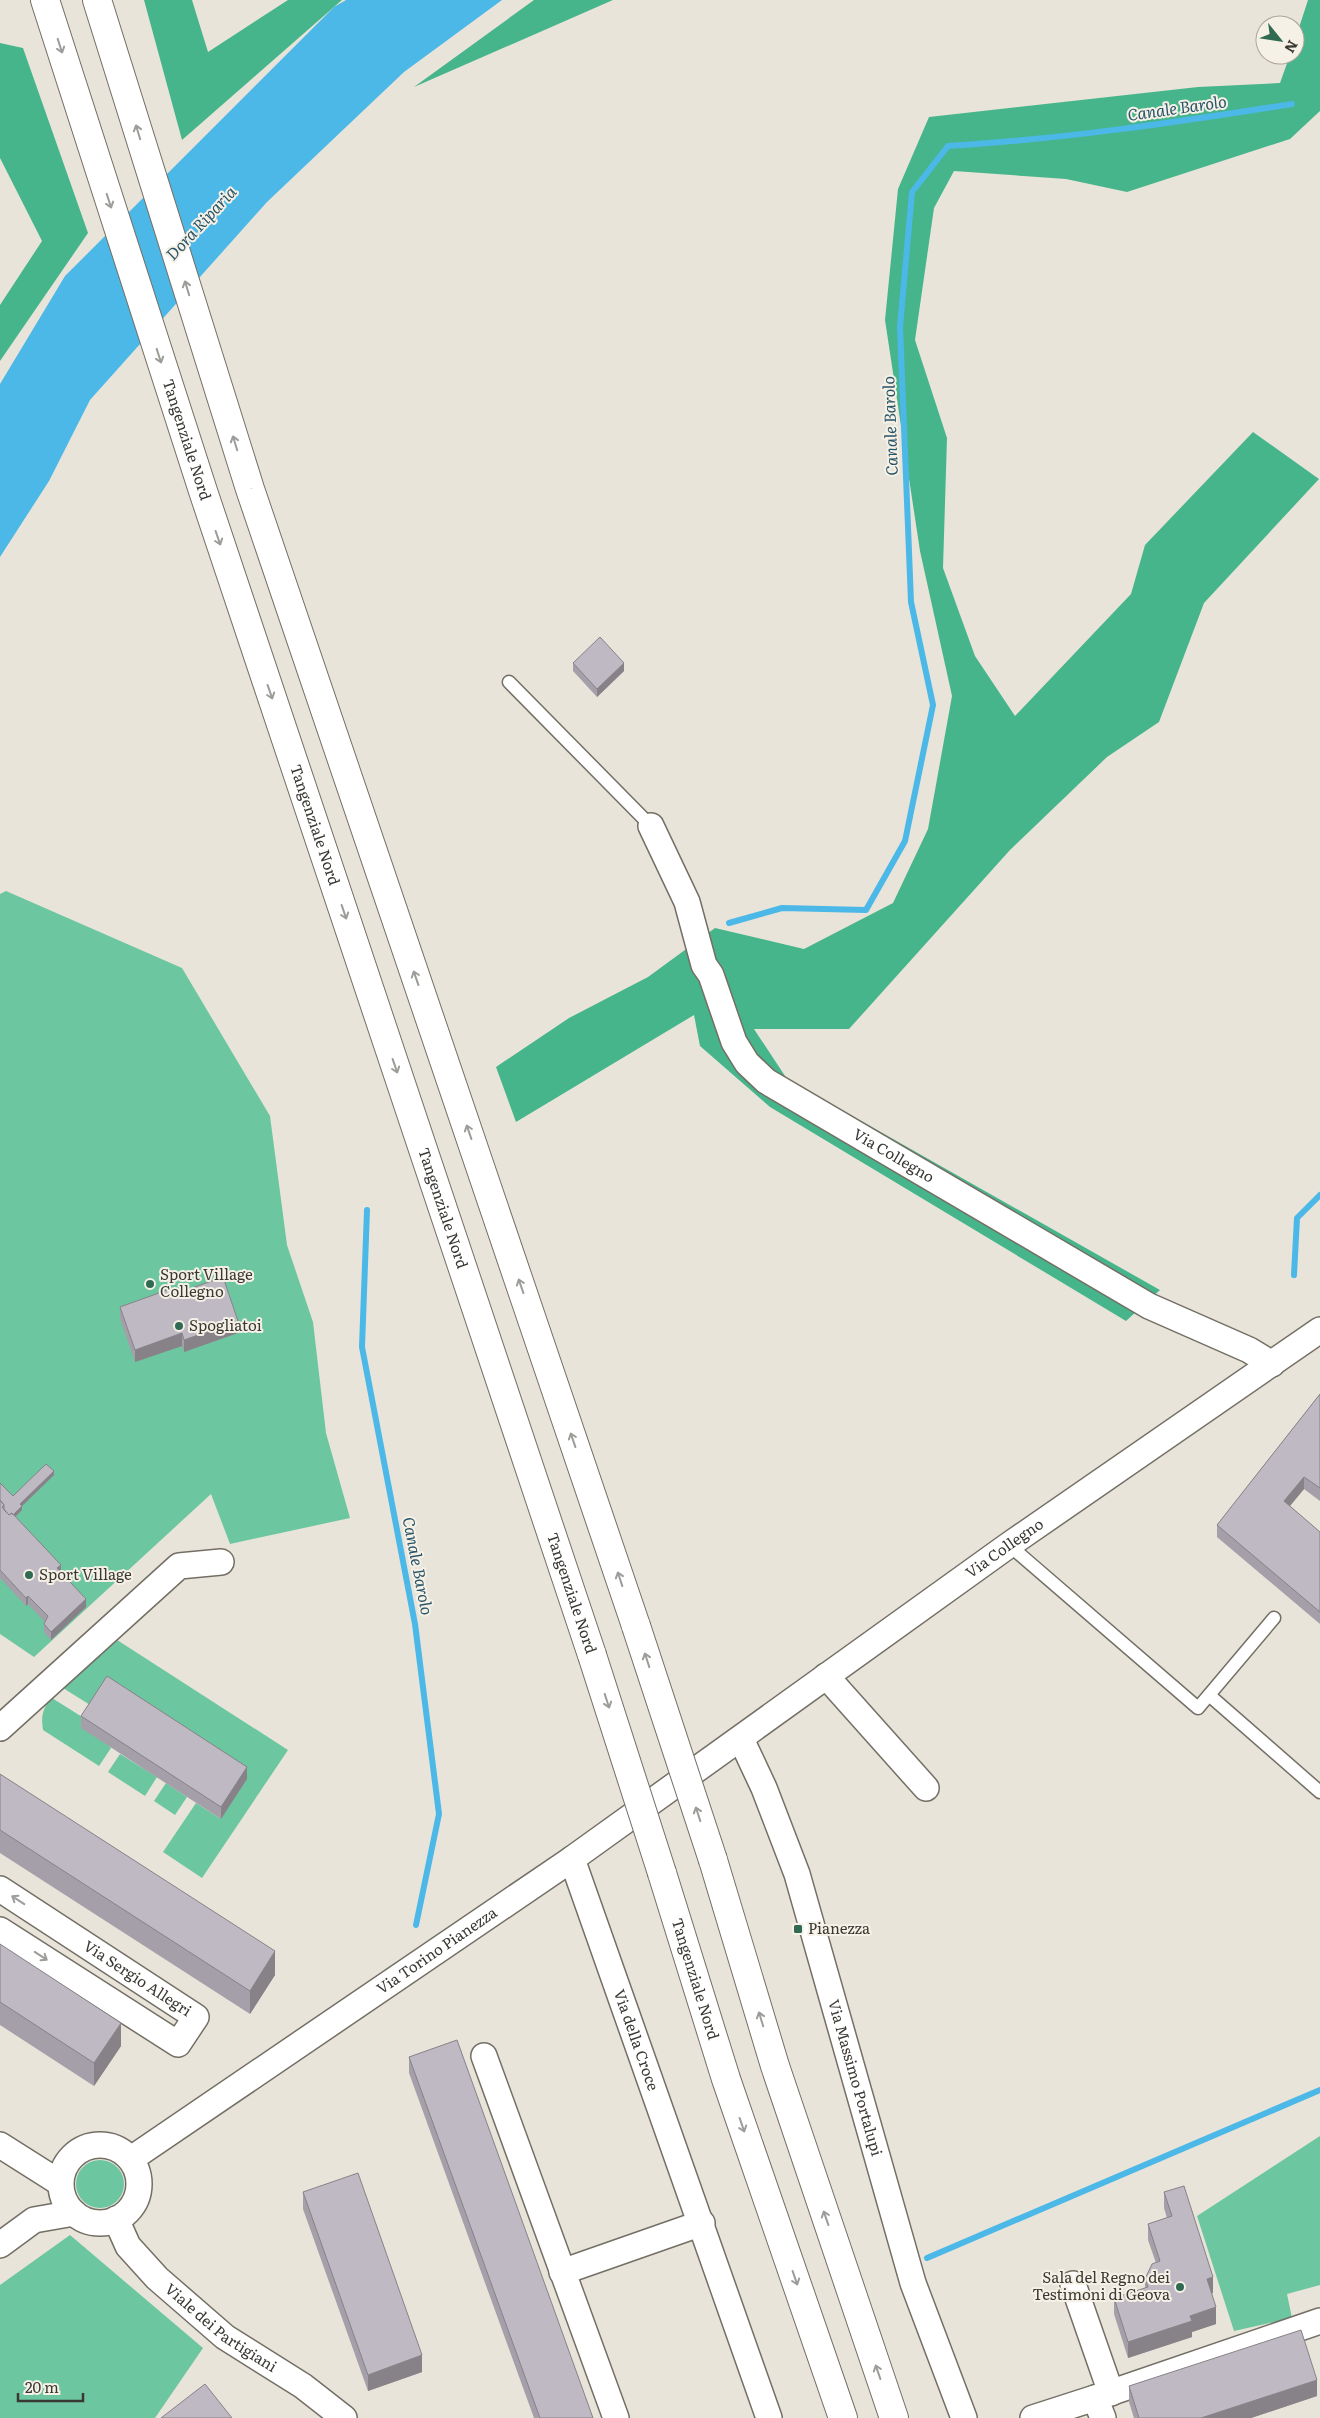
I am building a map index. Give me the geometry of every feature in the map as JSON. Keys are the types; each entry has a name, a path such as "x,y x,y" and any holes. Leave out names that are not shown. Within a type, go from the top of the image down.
{"highway":[{"name":"Tangenziale Nord","path":"45,0 203,492 592,1655 726,2078 843,2418"},
{"path":"97,0 250,489 636,1626 713,1860 774,2066 894,2418"}],"street":[{"name":"Via Collegno","path":"651,826 687,902 704,965 711,975 734,1042 747,1063 766,1081 1149,1306 1249,1350 1272,1364"},
{"name":"Via Collegno","path":"741,1739 1009,1545 1320,1330"},
{"path":"1,1726 179,1566 221,1562"},
{"path":"826,1676 926,1788"},
{"name":"Via Torino Pianezza","path":"131,2159 572,1859 741,1739"},
{"name":"Via Massimo Portalupi","path":"741,1739 764,1788 797,1874 913,2283 964,2418"},
{"name":"Via della Croce","path":"572,1859 770,2418"},
{"name":"Via Sergio Allegri","path":"0,1888 196,2017 178,2044 0,1930"},
{"path":"484,2056 616,2418"},
{"path":"101,2144 118,2148 131,2159 138,2175 138,2193 130,2208 116,2219 102,2223 87,2221 74,2213 64,2200 60,2184 63,2170 70,2158 84,2148 101,2144"},
{"path":"9,2150 70,2158"},
{"path":"9,2150 60,2184"},
{"path":"0,2245 34,2220 74,2213"},
{"name":"Viale dei Partigiani","path":"116,2219 128,2246 157,2278 225,2337 302,2386 344,2418"},
{"path":"562,2272 702,2223"},
{"path":"1074,2284 1103,2403"},
{"path":"1033,2418 1103,2403 1320,2322"}],"lane":[{"path":"509,682 651,826"},
{"path":"1009,1545 1198,1708 1274,1618"},
{"path":"1209,1695 1320,1792"}],"green space":[{"path":"144,0 192,0 208,52 288,0 342,0 182,140"},
{"path":"534,0 613,0 414,87"},
{"path":"1308,0 1320,0 1320,111 1290,139 1127,192 1066,179 954,171 934,208 915,340 947,438 943,568 975,656 1015,716 1131,594 1145,545 1253,432 1319,479 1204,603 1159,722 1107,757 1010,850 849,1029 754,1029 787,1079 1160,1290 1126,1321 770,1107 700,1046 694,1015 516,1122 496,1067 569,1018 648,977 715,928 804,949 893,903 928,829 952,696 920,551 885,320 898,189 929,117 1198,87 1280,83 1286,65 1305,65 1305,15 1303,15"},
{"path":"0,43 23,48 88,233 0,361 0,305 42,241 0,158"},
{"name":"Sport Village Collegno","path":"6,891 182,968 270,1116 287,1245 313,1322 326,1433 350,1518 230,1544 211,1494 34,1657 0,1634 0,894"},
{"path":"114,1638 288,1750 202,1878 163,1852 196,1803 221,1819 95,1708 63,1688"},
{"path":"52,1698 87,1720 111,1748 99,1766 43,1730 43,1713 46,1705"},
{"path":"120,1754 157,1777 145,1796 108,1772"},
{"path":"166,1783 187,1797 175,1815 154,1801"},
{"path":"1320,2136 1320,2285 1287,2294 1292,2318 1234,2331 1197,2216"},
{"path":"95,2160 105,2160 117,2167 124,2179 124,2189 117,2201 105,2208 95,2208 87,2204 80,2197 76,2189 76,2179 80,2171 87,2164"},
{"path":"70,2235 203,2348 155,2418 0,2418 0,2285"}],"water":[{"name":"Dora Riparia","path":"346,0 502,0 404,72 267,202 90,400 49,481 0,557 0,384 65,276 334,7"}],"building":[{"path":"600,637 624,663 597,689 573,663"},
{"name":"Spogliatoi","path":"223,1277 238,1321 184,1340 182,1333 135,1350 120,1307 170,1289 172,1295"},
{"path":"1320,1394 1320,1488 1304,1477 1284,1501 1320,1532 1320,1612 1217,1525"},
{"path":"46,1464 54,1471 20,1504 22,1506 13,1515 12,1513 9,1515 4,1510 4,1505 0,1500 0,1483 13,1496"},
{"name":"Sport Village","path":"0,1500 4,1505 2,1507 9,1515 12,1513 61,1565 57,1568 86,1599 51,1632 44,1624 48,1616 28,1596 26,1598 0,1570"},
{"path":"107,1676 247,1767 221,1807 81,1716"},
{"path":"0,1774 275,1951 250,1991 0,1830"},
{"path":"0,1944 121,2023 94,2063 0,2002"},
{"path":"457,2040 593,2418 540,2418 409,2057"},
{"path":"358,2173 422,2355 368,2375 303,2192"},
{"name":"Sala del Regno dei Testimoni di Geova","path":"1184,2186 1213,2277 1207,2279 1216,2307 1190,2316 1192,2321 1128,2342 1114,2298 1148,2287 1145,2279 1152,2264 1160,2261 1148,2224 1172,2216 1164,2192"},
{"path":"1301,2330 1317,2380 1201,2418 1139,2418 1129,2386"},
{"path":"205,2384 232,2418 161,2418"}],"waterway":[{"name":"Canale Barolo","path":"729,923 782,908 866,910 905,841 933,705 911,602 900,327 912,192 948,146 1078,134 1292,104"},
{"path":"1294,1275 1297,1218 1320,1195"},
{"name":"Canale Barolo","path":"367,1210 362,1347 415,1624 439,1814 416,1925"},
{"path":"927,2258 1320,2090"}],"place":[{"name":"Sport Village Collegno","path":"150,1284"},
{"name":"Spogliatoi","path":"179,1326"},
{"name":"Sport Village","path":"29,1575"},
{"name":"Pianezza","path":"798,1929"},
{"name":"Sala del Regno dei Testimoni di Geova","path":"1180,2287"}]}
